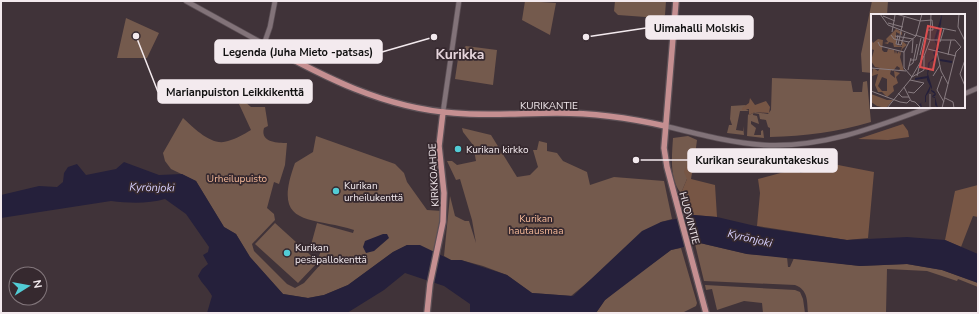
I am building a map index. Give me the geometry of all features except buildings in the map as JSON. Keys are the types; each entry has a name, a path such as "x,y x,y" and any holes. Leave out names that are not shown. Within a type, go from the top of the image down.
{"main road":[{"name":"HUOVINTIE","path":"676,1 665,126 665,158 706,313"},
{"name":"KURIKANTIE","path":"264,44 358,92 396,103 443,112 502,115 558,113 606,116 665,126"},
{"name":"KIRKKOAHDE","path":"427,313 430,284 439,245 444,205 439,146 443,112"}],"street":[{"name":"KURIKANTIE","path":"186,1 264,44"},
{"path":"264,44 270,27 275,1"},
{"path":"443,112 459,1"},
{"path":"965,94 978,88"},
{"name":"KURIKANTIE","path":"665,126 745,143 772,145 793,144 832,139 860,133 927,108"}],"green space":[{"path":"525,1 556,3 550,35 522,20"},
{"path":"615,1 666,1 665,15 659,18 618,15 614,11"},
{"path":"872,1 888,1 887,14 871,14 871,73 862,72 861,54"},
{"path":"126,18 159,33 147,58 117,58"},
{"path":"466,46 497,50 493,85 455,79 459,52"},
{"path":"772,78 851,81 853,92 862,92 863,82 867,81 871,122 821,133 770,137 770,128 768,127 766,120 760,119 759,114 753,113 768,114 771,110"},
{"name":"Urheilupuisto","path":"244,101 251,107 265,107 268,126 264,128 263,133 267,139 278,143 287,143 285,165 279,184 274,182 267,208 274,214 275,220 252,244 254,251 287,284 295,288 304,283 320,265 319,256 322,248 311,245 317,223 353,233 354,230 310,220 299,216 292,209 288,199 289,184 295,163 313,152 316,136 395,164 404,173 407,182 427,210 442,211 435,252 407,245 393,252 348,285 324,295 308,298 283,294 250,257 236,234 224,227 196,181 171,169 165,161 163,153 183,118 204,136 216,141 222,142 231,140 251,130 239,104"},
{"path":"746,105 744,108 749,111 740,111 736,130 743,131 743,126 744,135 727,133 729,125 732,125 730,119 731,106"},
{"path":"753,113 753,115 757,116 759,124 751,121 751,124 756,128 754,135 761,135 761,131 763,130 764,138 747,136 748,114"},
{"name":"Kurikan hautausmaa","path":"462,128 491,135 517,177 530,175 538,167 533,150 537,150 539,141 547,143 547,151 557,153 563,161 587,172 590,185 614,177 664,181 672,219 661,222 571,296 532,293 507,275 461,260 451,260 444,256 450,196 455,216 465,221 469,221 476,243 472,220 460,179 456,180 447,161 452,161 457,165 476,161 473,145 463,132"},
{"path":"688,136 697,140 695,155 690,155 687,179 681,193 677,187 673,174 673,138"},
{"name":"Kurikan pesäpallokenttä","path":"275,223 318,262 298,283 255,244"},
{"path":"700,243 747,254 787,257 788,267 790,267 794,258 860,266 907,264 942,270 978,283 978,287 958,279 957,281 927,271 887,269 886,313 808,313 805,293 795,285 704,281 695,244"},
{"path":"681,248 697,303 696,306 682,313 596,313 605,300 631,279 671,250"},
{"path":"705,285 795,290 800,292 803,299 805,313 763,313 762,303 744,301 717,310 712,289 706,290"}],"shaded area":[{"path":"750,98 755,105 766,101 770,107 769,113 755,112 749,115 749,109 742,110 742,108 749,103"},
{"path":"903,124 908,131 909,137 888,140 858,139"},
{"path":"690,155 695,155 691,179 715,185 717,217 694,215 686,217 681,193 687,179 684,172"},
{"path":"833,164 874,172 868,238 847,240 757,226 760,193 758,179 799,168 800,173"},
{"path":"978,185 978,217 973,216 961,247 945,240 955,191"}],"water":[{"name":"Kyrönjoki","path":"124,162 159,175 182,174 196,181 224,227 236,234 250,257 283,294 308,298 324,295 348,285 393,252 407,245 420,245 451,260 461,260 507,275 532,293 573,296 642,231 661,222 694,215 717,217 764,228 847,240 907,237 945,240 978,254 978,283 942,270 907,264 860,266 747,254 700,243 671,250 605,300 596,313 470,313 470,304 444,286 405,273 384,290 347,313 207,313 212,296 198,276 202,269 208,264 203,255 208,252 209,247 186,214 165,199 138,203 111,201 1,218 1,195 39,186 57,187 63,182 64,173 68,167 77,164 86,175 116,169"},
{"path":"383,234 387,234 389,238 374,251 366,253 363,247 365,241"}],"place":[{"name":"Marianpuiston Leikkikenttä","path":"136,36"},
{"name":"Legenda (Juha Mieto -patsas)","path":"434,37"},
{"name":"Uimahalli Molskis","path":"586,37"},
{"name":"Kurikan kirkko","path":"458,149"},
{"name":"Kurikan seurakuntakeskus","path":"636,160"},
{"name":"Kurikan urheilukenttä","path":"336,191"},
{"name":"Kurikan pesäpallokenttä","path":"287,253"}],"district":[{"name":"Kurikka","path":"460,54"}]}
